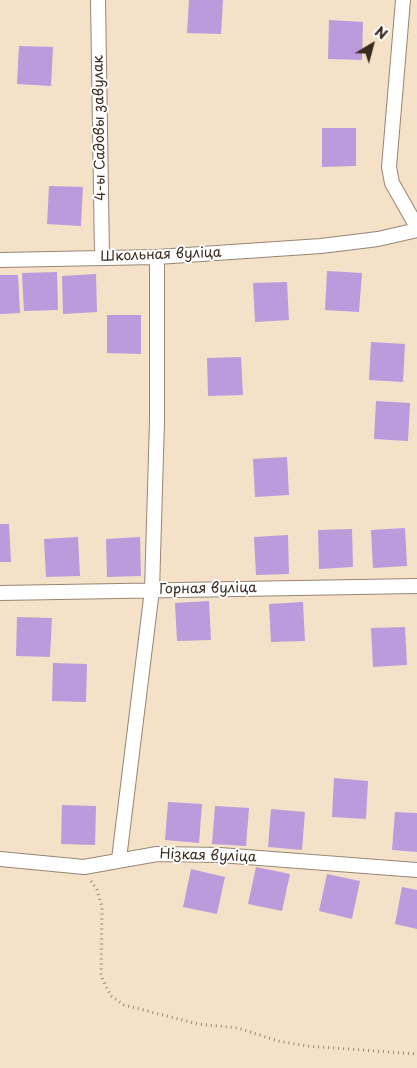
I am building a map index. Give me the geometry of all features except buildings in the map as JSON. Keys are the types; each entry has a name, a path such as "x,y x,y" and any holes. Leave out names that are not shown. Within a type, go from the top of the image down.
{"street":[{"name":"4-ы Садовы завулак","path":"98,0 102,256"},
{"path":"403,0 389,167 395,190 417,228"},
{"name":"Школьная вуліца","path":"0,260 102,256 157,257 321,246 378,238 417,228"},
{"path":"119,859 152,590 157,422 157,257"},
{"name":"Горная вуліца","path":"0,593 417,586"},
{"name":"Нізкая вуліца","path":"0,859 84,866 157,854 220,855 417,870"}],"path":[{"path":"84,866 97,890 102,907 101,976 112,996 124,1005 198,1024 238,1028 288,1043 417,1054"}]}
